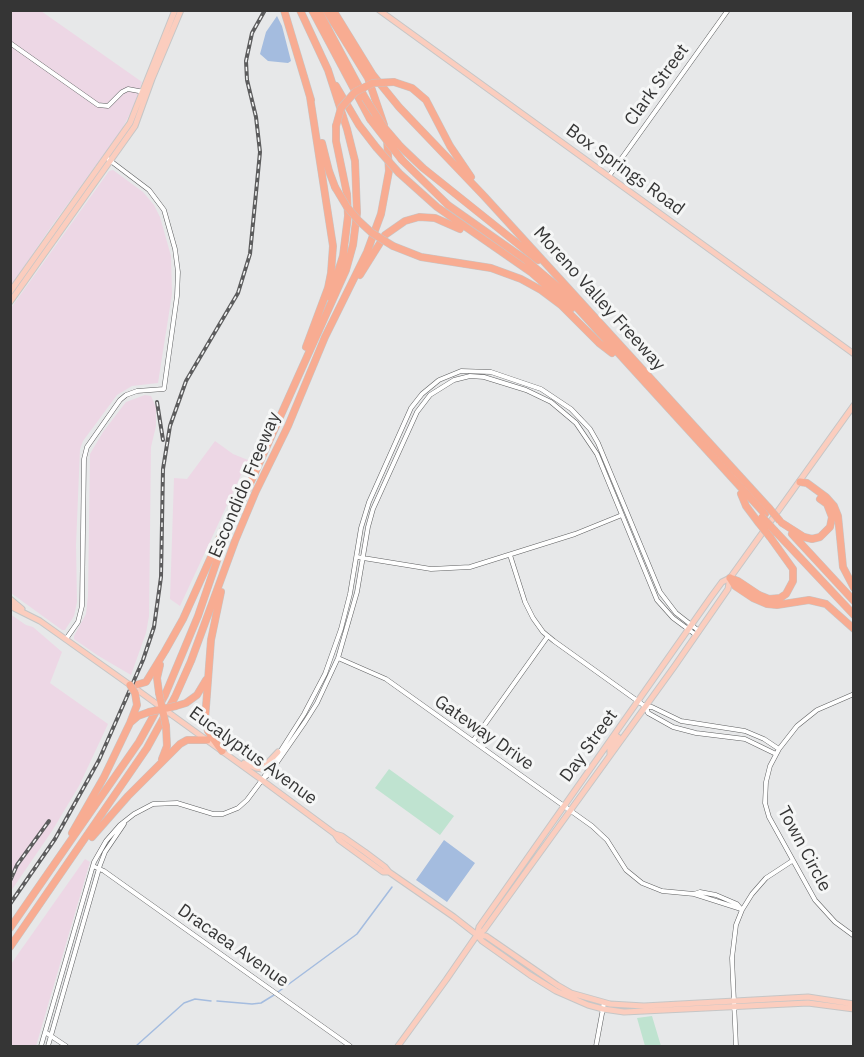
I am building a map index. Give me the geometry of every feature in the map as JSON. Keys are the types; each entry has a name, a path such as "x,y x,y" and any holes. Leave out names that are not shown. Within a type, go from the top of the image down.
{"highway":[{"path":"284,10 310,96 328,171 335,187 358,221 393,246 429,259 491,268 525,281 561,305 612,353"},
{"name":"Escondido Freeway","path":"10,928 139,742 165,695 186,647 234,516 344,275 353,245 357,213 357,180 353,152 328,70 300,10"},
{"path":"312,10 370,119 402,160 448,205 526,260 559,288 764,515"},
{"path":"318,10 365,98 383,126 401,147 423,168 562,281"},
{"name":"Escondido Freeway","path":"10,946 147,748 175,697 191,661 235,540 325,337 367,252 381,214 389,171 386,132 368,78 326,10"},
{"name":"Moreno Valley Freeway","path":"333,10 373,75 399,107 562,281 764,515 854,615"},
{"name":"Moreno Valley Freeway","path":"328,70 345,103 376,147 399,173 437,207 555,292 582,318 741,494 854,601"},
{"path":"312,345 337,279 346,237 347,194 336,141 336,126 341,108 355,92 373,83 394,82 412,88 426,100 455,155 484,196"},
{"path":"271,433 328,288 333,259 332,229 310,96"},
{"path":"325,337 378,243 399,224 419,217 435,218 453,224 488,243"},
{"path":"777,529 812,539 823,535 830,527 832,517 827,504 800,482"},
{"path":"800,482 807,483 834,506 839,523 843,567 854,588"},
{"path":"44,879 104,777 130,723 137,705 133,686 146,682 165,651 183,619 225,526 234,516"},
{"path":"730,578 769,599 780,598 786,594 793,581 793,570 777,529"},
{"path":"130,723 138,716 149,712 186,703 197,695 205,683 218,604 235,540"},
{"path":"730,578 735,586 767,604 777,605 809,600 826,604 854,629"},
{"path":"159,764 167,746 166,726 157,678 165,651"},
{"path":"209,666 206,724 226,753"},
{"path":"75,855 159,764 186,740 207,740"}],"main road":[{"path":"146,93 149,73 176,10"},
{"path":"10,302 109,160 146,93 181,10"},
{"name":"Box Springs Road","path":"379,10 854,354"},
{"path":"10,292 109,160"},
{"name":"Day Street","path":"477,934 484,930 646,707 728,589 730,578 854,405"},
{"name":"Day Street","path":"398,1047 477,934 479,927 722,582 730,578"},
{"path":"10,599 26,612"},
{"path":"10,606 26,612"},
{"name":"Eucalyptus Avenue","path":"26,612 226,753 383,872 389,872 477,934 482,941 524,971 569,998 641,1012 644,1009 733,1004"},
{"path":"610,755 610,749 619,736 623,724"},
{"path":"226,753 260,769 267,765 278,752"},
{"path":"539,853 544,834"},
{"path":"512,891 510,889 519,870"},
{"path":"499,909 505,895 504,892"},
{"name":"Eucalyptus Avenue","path":"477,934 486,936 550,982 604,1006 668,1008 682,1004 733,1004"},
{"path":"498,952 524,964"},
{"path":"524,971 531,972 550,982"},
{"path":"733,1004 808,997 854,1004"},
{"path":"733,1004 808,1002 854,1009"}],"street":[{"name":"Clark Street","path":"609,176 728,10"},
{"path":"10,43 98,105 105,107 111,105 122,92 128,89 146,93"},
{"path":"66,640 78,621 82,606 84,459 87,447 120,400 137,391 164,389 177,296 178,272 175,249 164,210 149,190 109,160"},
{"path":"41,1047 93,866 101,847 120,825 140,810 160,803 177,803 205,813 228,812 243,804 262,780 311,701 334,650 348,604 361,528 369,502 416,401 439,380 461,371 491,372 535,387 552,395 571,409 590,429 598,443 660,592 690,628"},
{"path":"262,780 269,774 305,722 320,697 338,658 353,610 373,509 417,412 426,398 439,387 454,380 470,376 496,380 534,393 551,402 582,429 595,450 657,600 673,618 697,633"},
{"path":"357,557 430,569 470,567 575,534 627,513"},
{"path":"510,555 528,609 537,626 639,702 681,721 745,731 779,748"},
{"path":"473,741 548,636"},
{"name":"Gateway Drive","path":"338,658 386,679 570,810 600,833 626,870 642,883 662,891 694,894 700,892 716,895 736,904 741,910"},
{"name":"Town Circle","path":"854,694 817,710 797,726 779,748 766,778 765,803 769,817 814,900 835,922 854,936"},
{"path":"646,707 648,713 673,727 696,733 741,738 776,754"},
{"path":"48,1047 99,868 105,852 124,823"},
{"path":"736,1047 732,947 736,925 741,910 766,878 792,861"},
{"name":"Dracaea Avenue","path":"93,866 99,868 350,1047"},
{"path":"596,1047 604,1006"},
{"path":"45,1032 66,1047"}],"shaded area":[{"path":"11,11 41,11 142,82 134,106 121,131 11,286"},
{"path":"113,170 143,192 160,217 171,256 172,294 158,383 132,386 117,395 83,441 80,449 76,545 77,602 74,616 65,630 62,630 11,593 11,308 109,171"},
{"path":"145,395 151,396 156,407 156,426 151,447 149,616 146,633 131,675 97,655 74,639 74,636 86,614 88,596 90,454 103,432 126,402"},
{"path":"215,441 233,454 248,460 180,606 170,599 174,478 187,479"},
{"path":"10,614 33,627 62,652 50,683 108,724 79,786 11,891"},
{"path":"85,859 90,862 36,1046 11,1046 11,964"}],"green space":[{"path":"389,769 454,816 440,835 375,788"},
{"path":"652,1016 661,1046 645,1046 637,1018"}],"water":[{"path":"277,16 282,26 291,61 288,63 268,61 260,54 266,32"},
{"path":"444,840 475,863 447,902 416,880"}],"waterway":[{"path":"278,992 357,934 392,887"},
{"path":"217,1001 252,1004 261,1003 274,995"},
{"path":"136,1046 184,1003 195,999 211,1001"}],"railway":[{"path":"10,904 55,839 99,760 143,660 154,627 161,577 163,469 170,426 186,381 238,293 250,254 260,152 256,117 247,80 246,61 252,33 265,10"},
{"path":"157,402 163,440"},
{"path":"10,881 17,865 49,821"}]}
